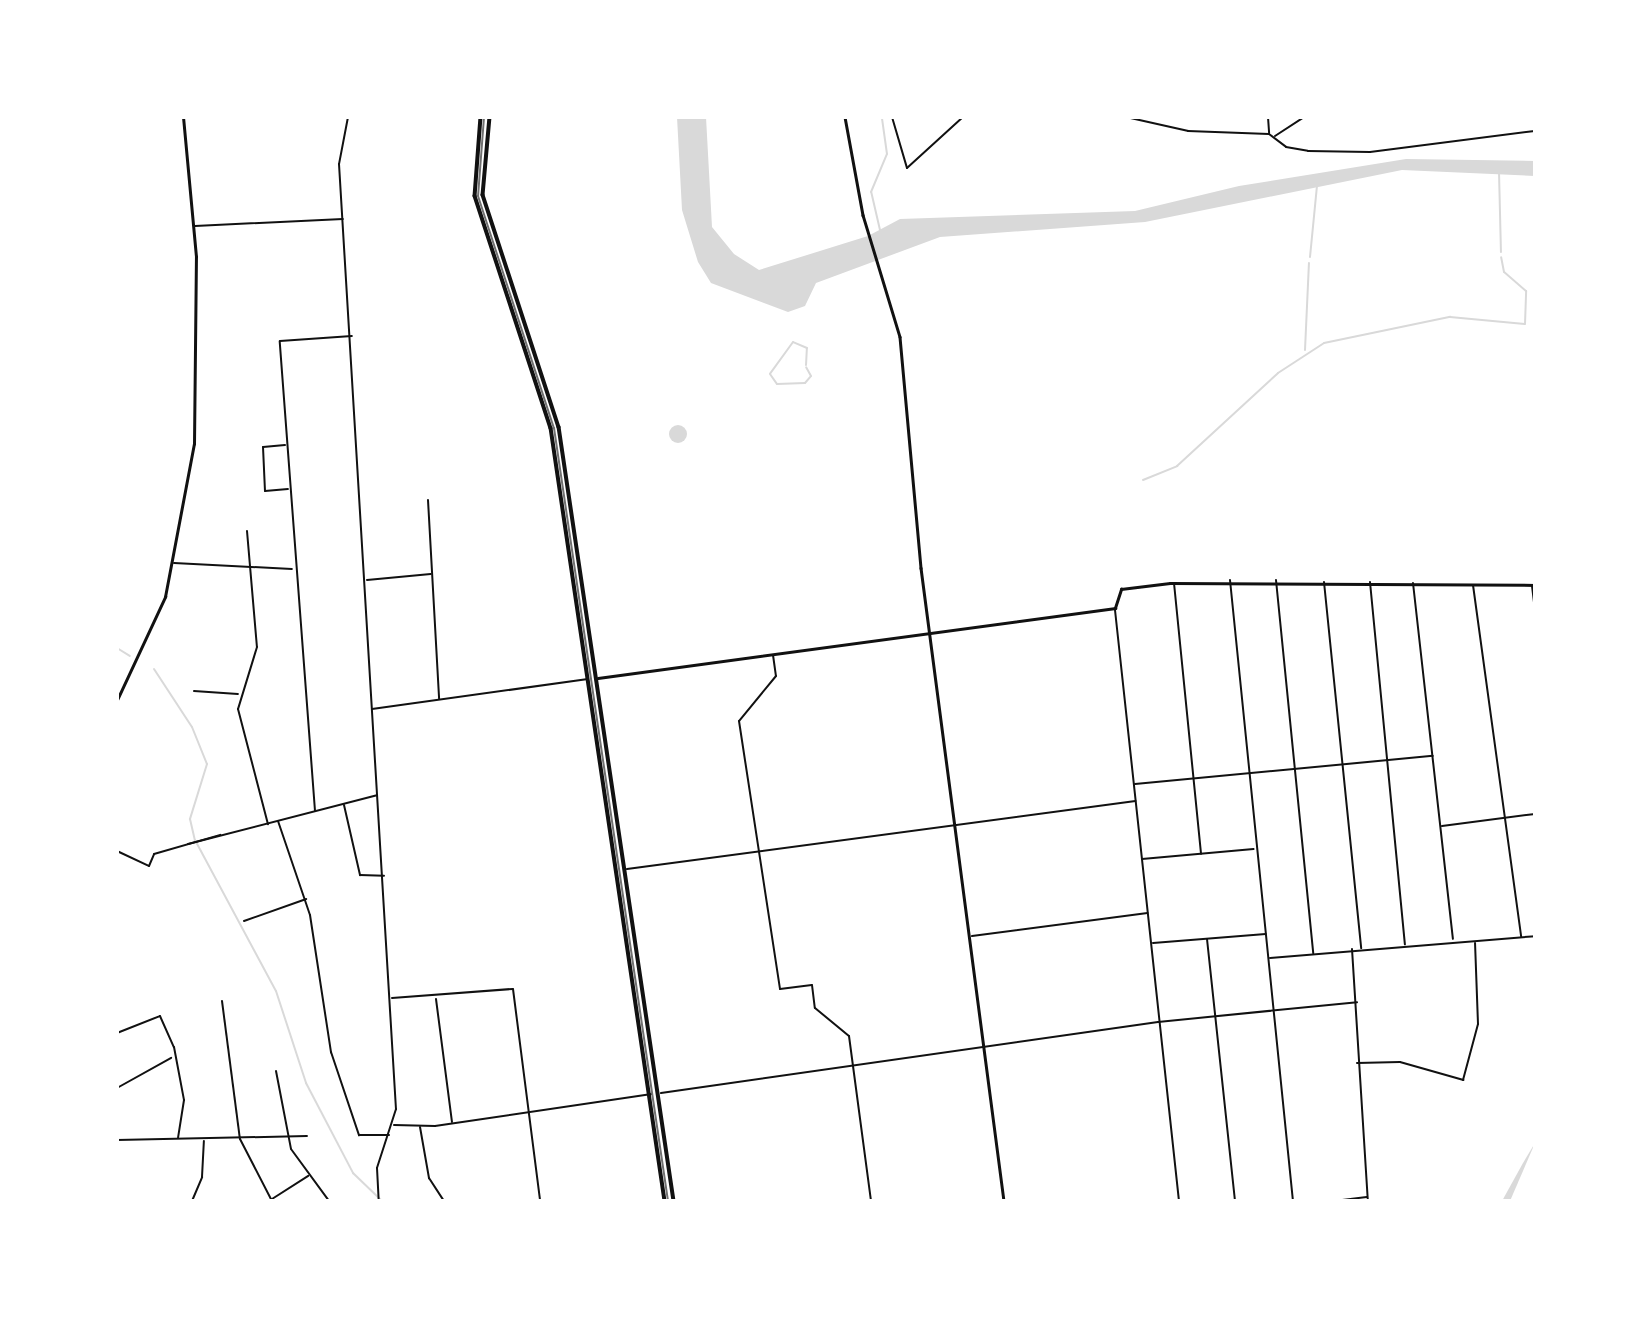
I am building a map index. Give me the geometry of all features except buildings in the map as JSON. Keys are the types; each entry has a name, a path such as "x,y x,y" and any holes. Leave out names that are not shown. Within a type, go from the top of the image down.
{"main road":[{"path":"481,117 475,196 549,419 619,870 665,1201"},
{"path":"490,117 484,195 557,417 661,1093 674,1201"},
{"path":"589,679 598,678"},
{"path":"619,870 627,869"},
{"path":"652,1094 661,1093"}],"street":[{"path":"117,700 157,622 174,563 195,434 194,226 183,117"},
{"path":"348,117 339,164 352,336 367,580 371,709 391,998 393,1125 377,1168 379,1201"},
{"path":"845,117 868,232 900,337 929,633 1004,1201"},
{"path":"892,117 907,168 963,117"},
{"path":"1126,117 1188,131 1269,134 1298,150 1370,152 1535,131"},
{"path":"1268,117 1269,134"},
{"path":"1275,136 1304,117"},
{"path":"194,226 344,219"},
{"path":"315,811 293,569 280,341 352,336"},
{"path":"286,445 262,447 265,491 289,489"},
{"path":"428,500 439,700"},
{"path":"247,531 254,659 238,694 243,745 268,824"},
{"path":"174,563 251,571 293,569"},
{"path":"367,580 432,574"},
{"path":"1230,580 1255,849 1270,958 1293,1201"},
{"path":"1179,1201 1115,608 1121,589 1230,580 1533,585 1535,609"},
{"path":"1276,580 1313,953"},
{"path":"1324,582 1361,948"},
{"path":"1370,582 1405,944"},
{"path":"1174,583 1201,854"},
{"path":"1413,583 1453,939"},
{"path":"1473,584 1521,937"},
{"path":"598,678 1115,608"},
{"path":"773,654 776,676 738,721 761,851 780,989 812,985 815,1008 849,1036 871,1201"},
{"path":"371,709 589,679"},
{"path":"194,691 238,694"},
{"path":"1134,785 1433,756"},
{"path":"117,851 149,866 154,854 378,795"},
{"path":"627,869 1136,801"},
{"path":"344,804 360,875 384,876"},
{"path":"1442,827 1535,814"},
{"path":"278,821 306,899 331,1052 355,1124 359,1135 388,1135"},
{"path":"188,844 200,838 221,836"},
{"path":"1142,859 1255,849"},
{"path":"244,921 306,899"},
{"path":"969,937 1147,913"},
{"path":"1151,944 1267,934"},
{"path":"1270,958 1453,939 1475,942 1535,936"},
{"path":"1208,939 1235,1201"},
{"path":"1356,1063 1400,1062 1463,1080 1478,1024 1475,942"},
{"path":"1334,1201 1368,1199 1356,1063 1357,1002 1352,949"},
{"path":"391,998 436,999 513,989 540,1201"},
{"path":"436,999 452,1123"},
{"path":"222,1001 240,1139 272,1200 309,1176"},
{"path":"661,1093 1158,1022 1357,1002"},
{"path":"117,1033 160,1016 184,1100 178,1139"},
{"path":"117,1088 173,1058"},
{"path":"276,1071 289,1136 309,1176 330,1201"},
{"path":"393,1125 452,1123 652,1094"},
{"path":"420,1126 429,1178 444,1201"},
{"path":"117,1140 204,1141 307,1136"},
{"path":"192,1201 202,1178 204,1141"}],"shaded area":[{"path":"677,117 706,117 712,227 734,254 759,270 868,236 900,219 1135,211 1239,186 1406,159 1535,161 1535,176 1402,170 1145,222 940,237 816,283 805,306 788,312 711,283 698,262 682,210"},
{"path":"678,425 684,428 687,434 684,440 678,443 672,440 669,434 672,428"},
{"path":"1535,1143 1510,1201 1502,1201 1523,1163"}],"waterway":[{"path":"880,230 871,192 887,154 882,117"},
{"path":"1499,172 1501,252"},
{"path":"1310,257 1317,185"},
{"path":"1143,480 1177,466 1278,373 1324,343 1450,317 1525,324 1526,291 1504,272 1501,257"},
{"path":"1305,350 1309,263"},
{"path":"806,365 807,348 793,342 770,374 777,384 805,383 811,376 806,367"},
{"path":"117,648 130,656"},
{"path":"154,669 192,727 207,764 190,819 195,840 276,991 306,1083 353,1173 382,1201"}],"tram line":[{"path":"484,117 478,196 554,428 668,1201"}]}
